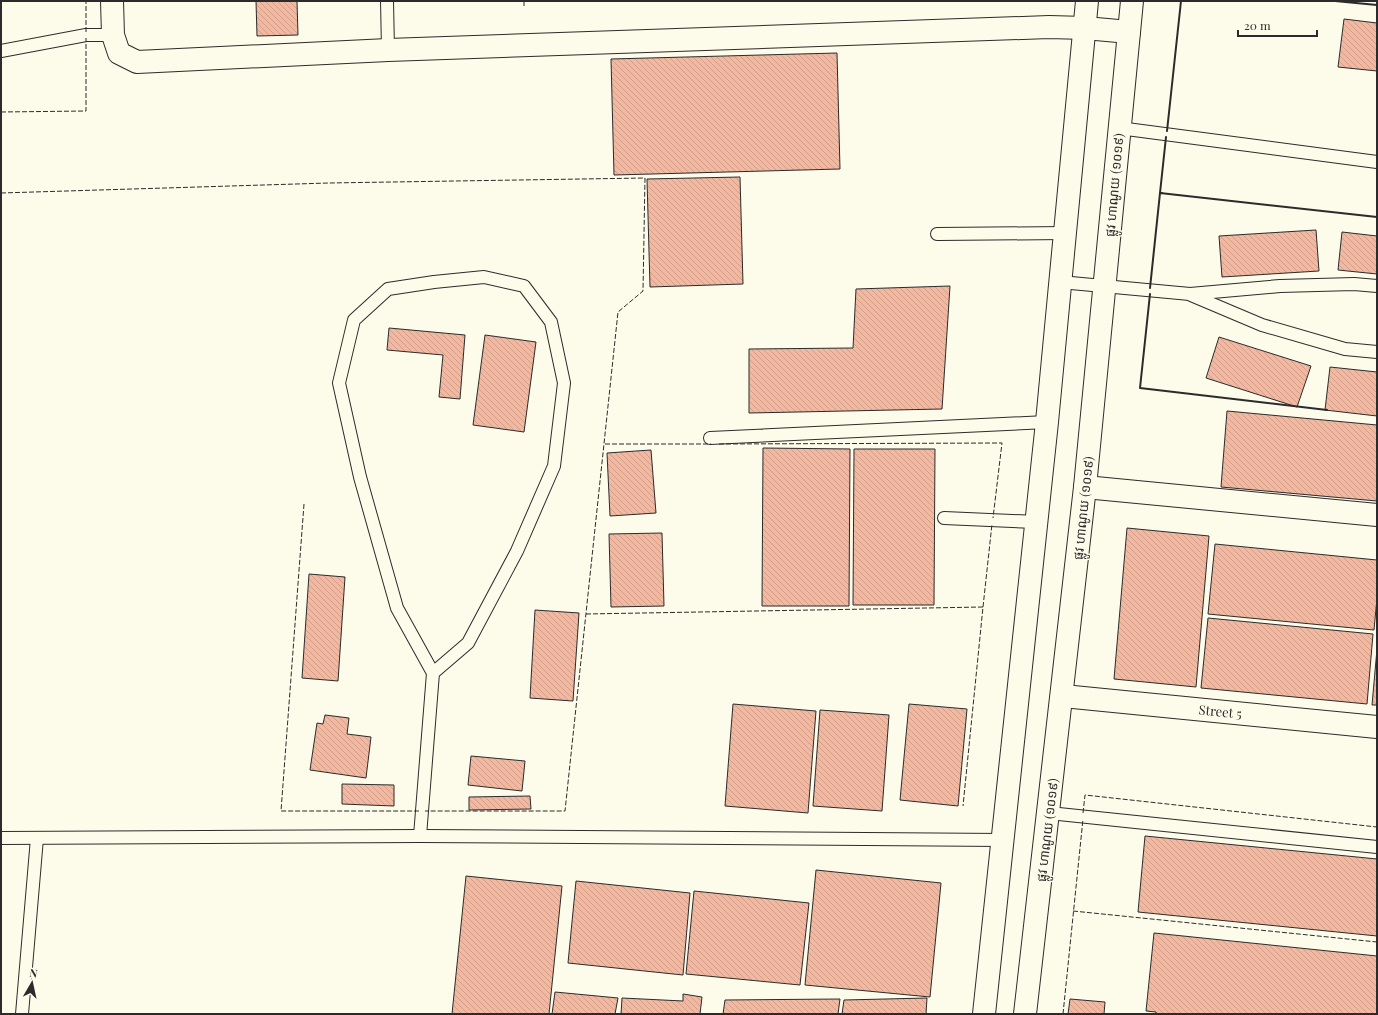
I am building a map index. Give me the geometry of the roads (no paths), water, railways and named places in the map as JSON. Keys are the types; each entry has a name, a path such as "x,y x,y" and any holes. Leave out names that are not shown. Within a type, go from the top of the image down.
{"main road":[{"path":"112,1 113,35 120,53 137,62 388,50 1049,27 1085,28 1129,32"},
{"path":"984,1014 1047,422 1087,1"},
{"name":"ផ្លូវ ហាណូយ (១០១៩)","path":"1026,1014 1085,487 1132,1"},
{"path":"1085,487 1377,515"},
{"name":"Street 5","path":"1062,696 1377,727"}],"lane":[{"path":"387,1 388,50"},
{"path":"1,51 86,35 113,35"},
{"path":"1120,128 1377,162"},
{"path":"937,234 1065,233"},
{"path":"420,836 433,673 397,608 360,477 339,383 354,320 388,289 434,282 484,277 524,286 551,322 564,382 554,466 517,551 468,643 433,673"},
{"path":"1060,282 1190,294 1280,286 1354,284 1377,286"},
{"path":"1190,294 1262,325 1345,349 1377,352"},
{"path":"710,438 1047,422"},
{"path":"944,518 1036,522"},
{"path":"1049,812 1377,847"},
{"path":"1,838 420,836 1003,840"},
{"path":"22,1014 37,838"}]}
